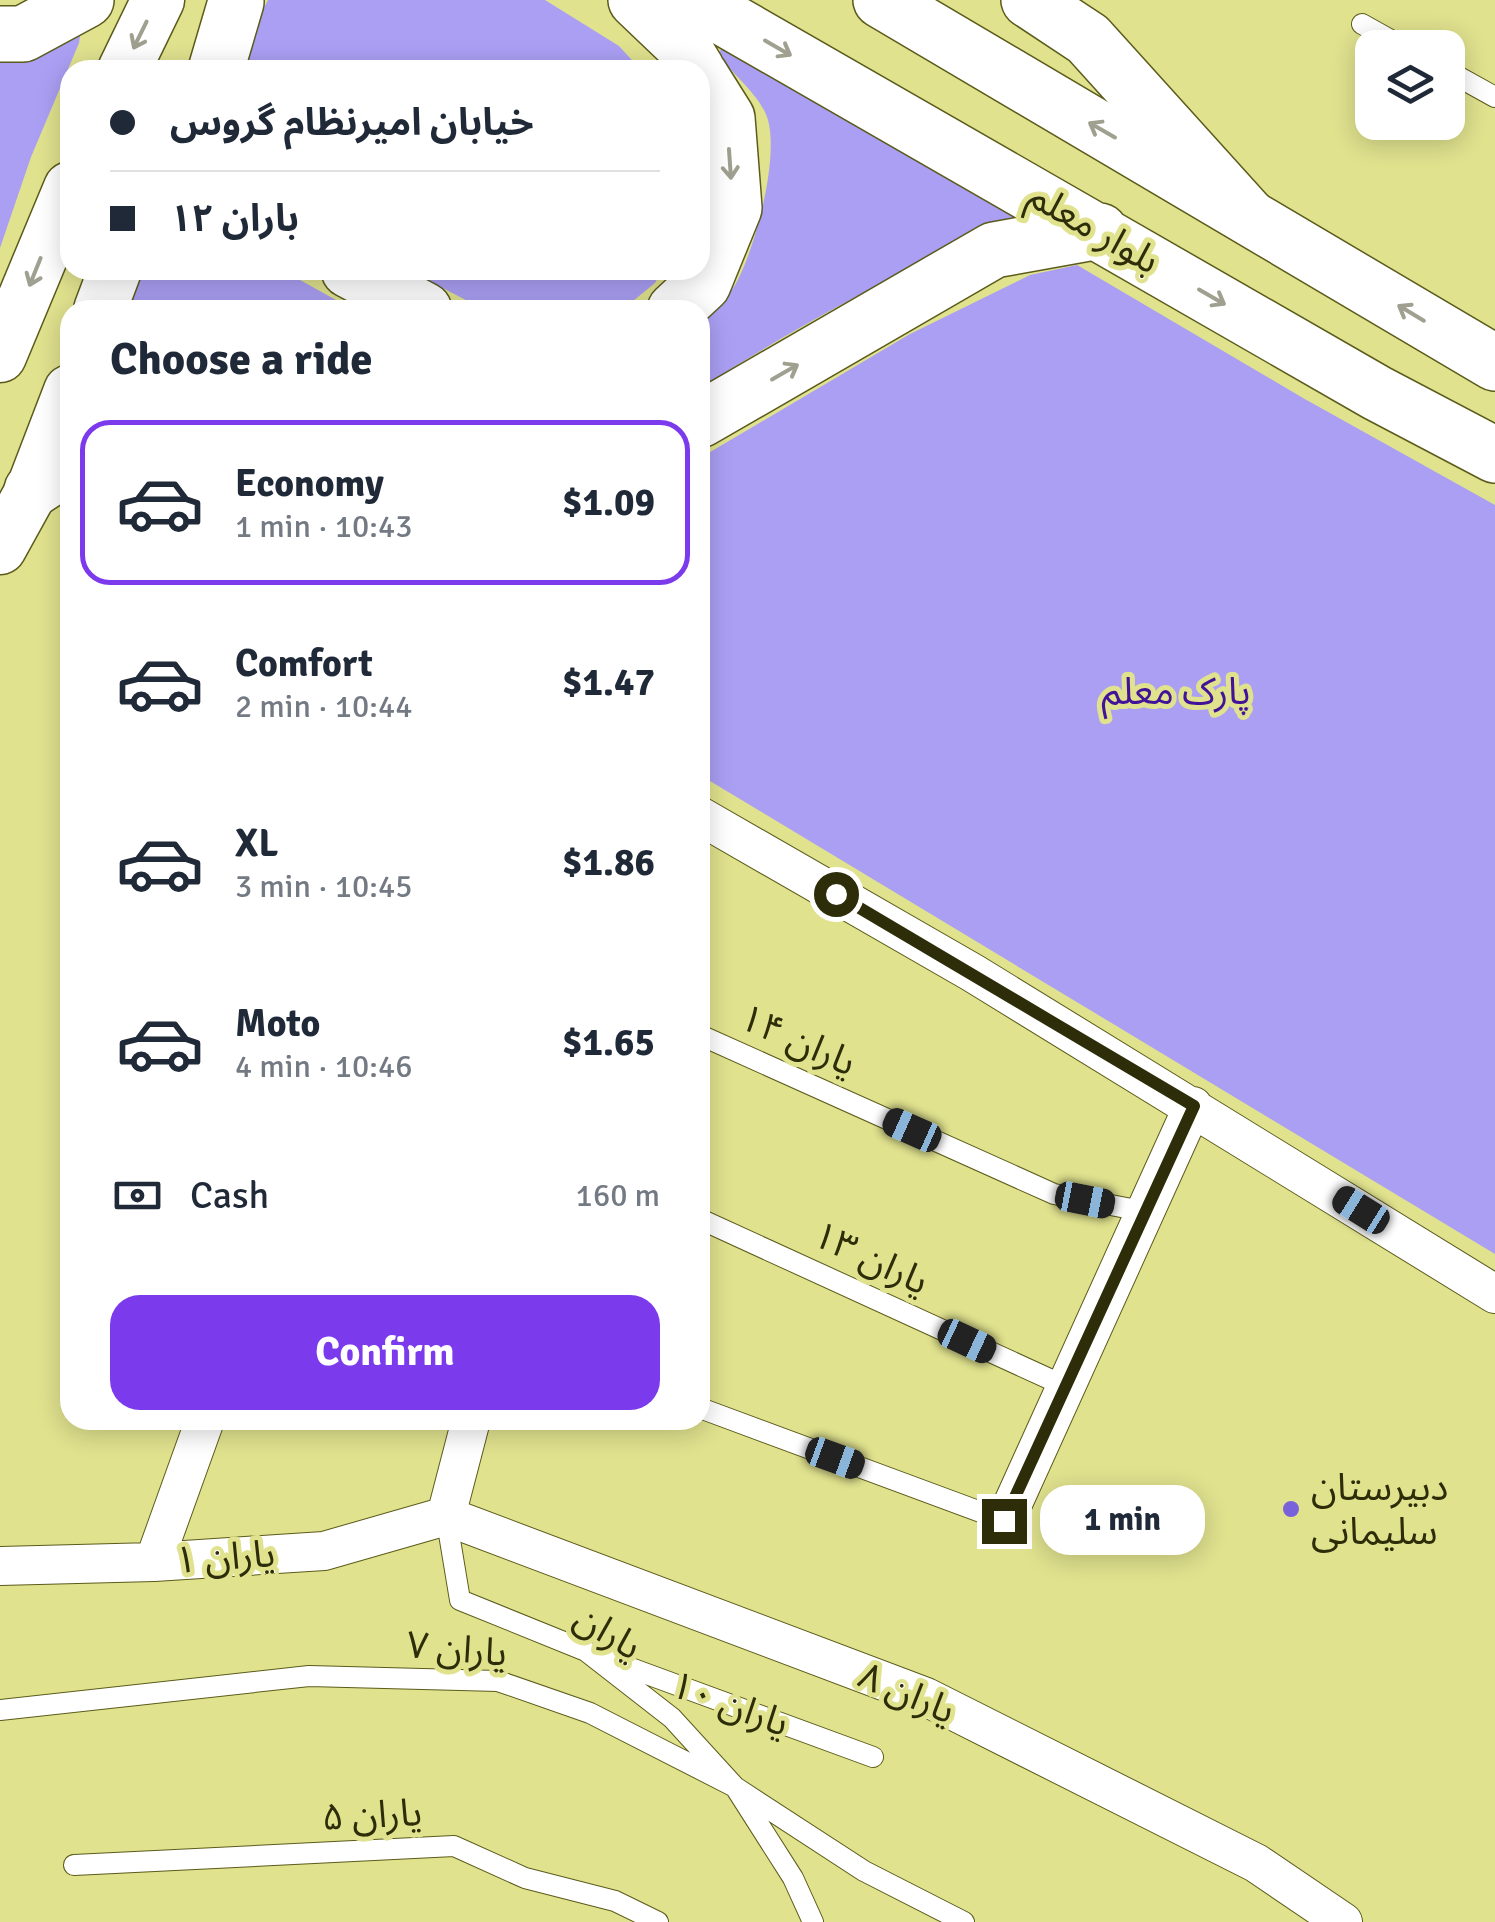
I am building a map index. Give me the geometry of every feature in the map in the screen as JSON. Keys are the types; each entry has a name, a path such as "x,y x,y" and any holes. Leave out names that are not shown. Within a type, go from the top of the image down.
{"main road":[{"path":"0,34 23,34 86,0"},
{"path":"129,60 158,0"},
{"path":"636,0 680,42 691,60"},
{"name":"بلوار معلم","path":"693,0 1377,393 1495,455"},
{"path":"881,0 1495,363"},
{"path":"1029,0 1088,39 1247,214"},
{"path":"209,60 236,1"},
{"path":"219,60 236,1"},
{"path":"710,91 726,118 734,208 710,265"},
{"path":"0,356 60,212"},
{"path":"710,414 994,250 1100,231"},
{"path":"368,280 405,300"},
{"path":"685,300 704,280"},
{"path":"0,548 60,472"}],"street":[{"path":"710,822 973,973 1495,1294"},
{"path":"1004,1521 1194,1106"},
{"path":"154,1562 200,1430"},
{"path":"446,1516 468,1430"},
{"name":"یاران ۱","path":"0,1566 154,1562 324,1551 446,1516"},
{"name":"یاران ۸","path":"446,1516 926,1697 1256,1863 1343,1922"}],"lane":[{"path":"1362,24 1372,30"},
{"path":"1465,80 1495,97"},
{"name":"یاران ۱۴","path":"710,1039 1054,1194 1147,1212"},
{"name":"یاران ۱۳","path":"710,1223 1067,1386"},
{"path":"710,1412 1004,1521"},
{"name":"یاران","path":"446,1516 460,1600 586,1652 672,1718 735,1788 793,1878 813,1922"},
{"name":"یاران ۱۰","path":"586,1652 874,1758"},
{"name":"یاران ۷","path":"0,1710 309,1676 498,1680 590,1714 735,1788 864,1872 964,1922"},
{"name":"یاران ۵","path":"74,1864 454,1846 525,1878 616,1901 658,1922"}],"green space":[{"path":"268,0 545,0 619,46 632,60 243,60 246,42"},
{"path":"77,32 80,36 72,60 60,60 60,88 0,248 0,58"},
{"path":"722,48 1017,211 1017,219 855,297 710,382 710,315 743,270 768,181 771,137 764,110 719,52"},
{"name":"پارک معلم","path":"1077,265 1495,505 1495,1254 710,781 710,452 910,334 1030,275"},
{"path":"132,280 300,280 336,300 125,300"},
{"path":"427,280 657,280 634,300 466,300"}],"place":[{"name":"دبیرستان سلیمانی","path":"1291,1509"}],"route":[{"path":"836,894 1194,1106 1004,1521"}]}
